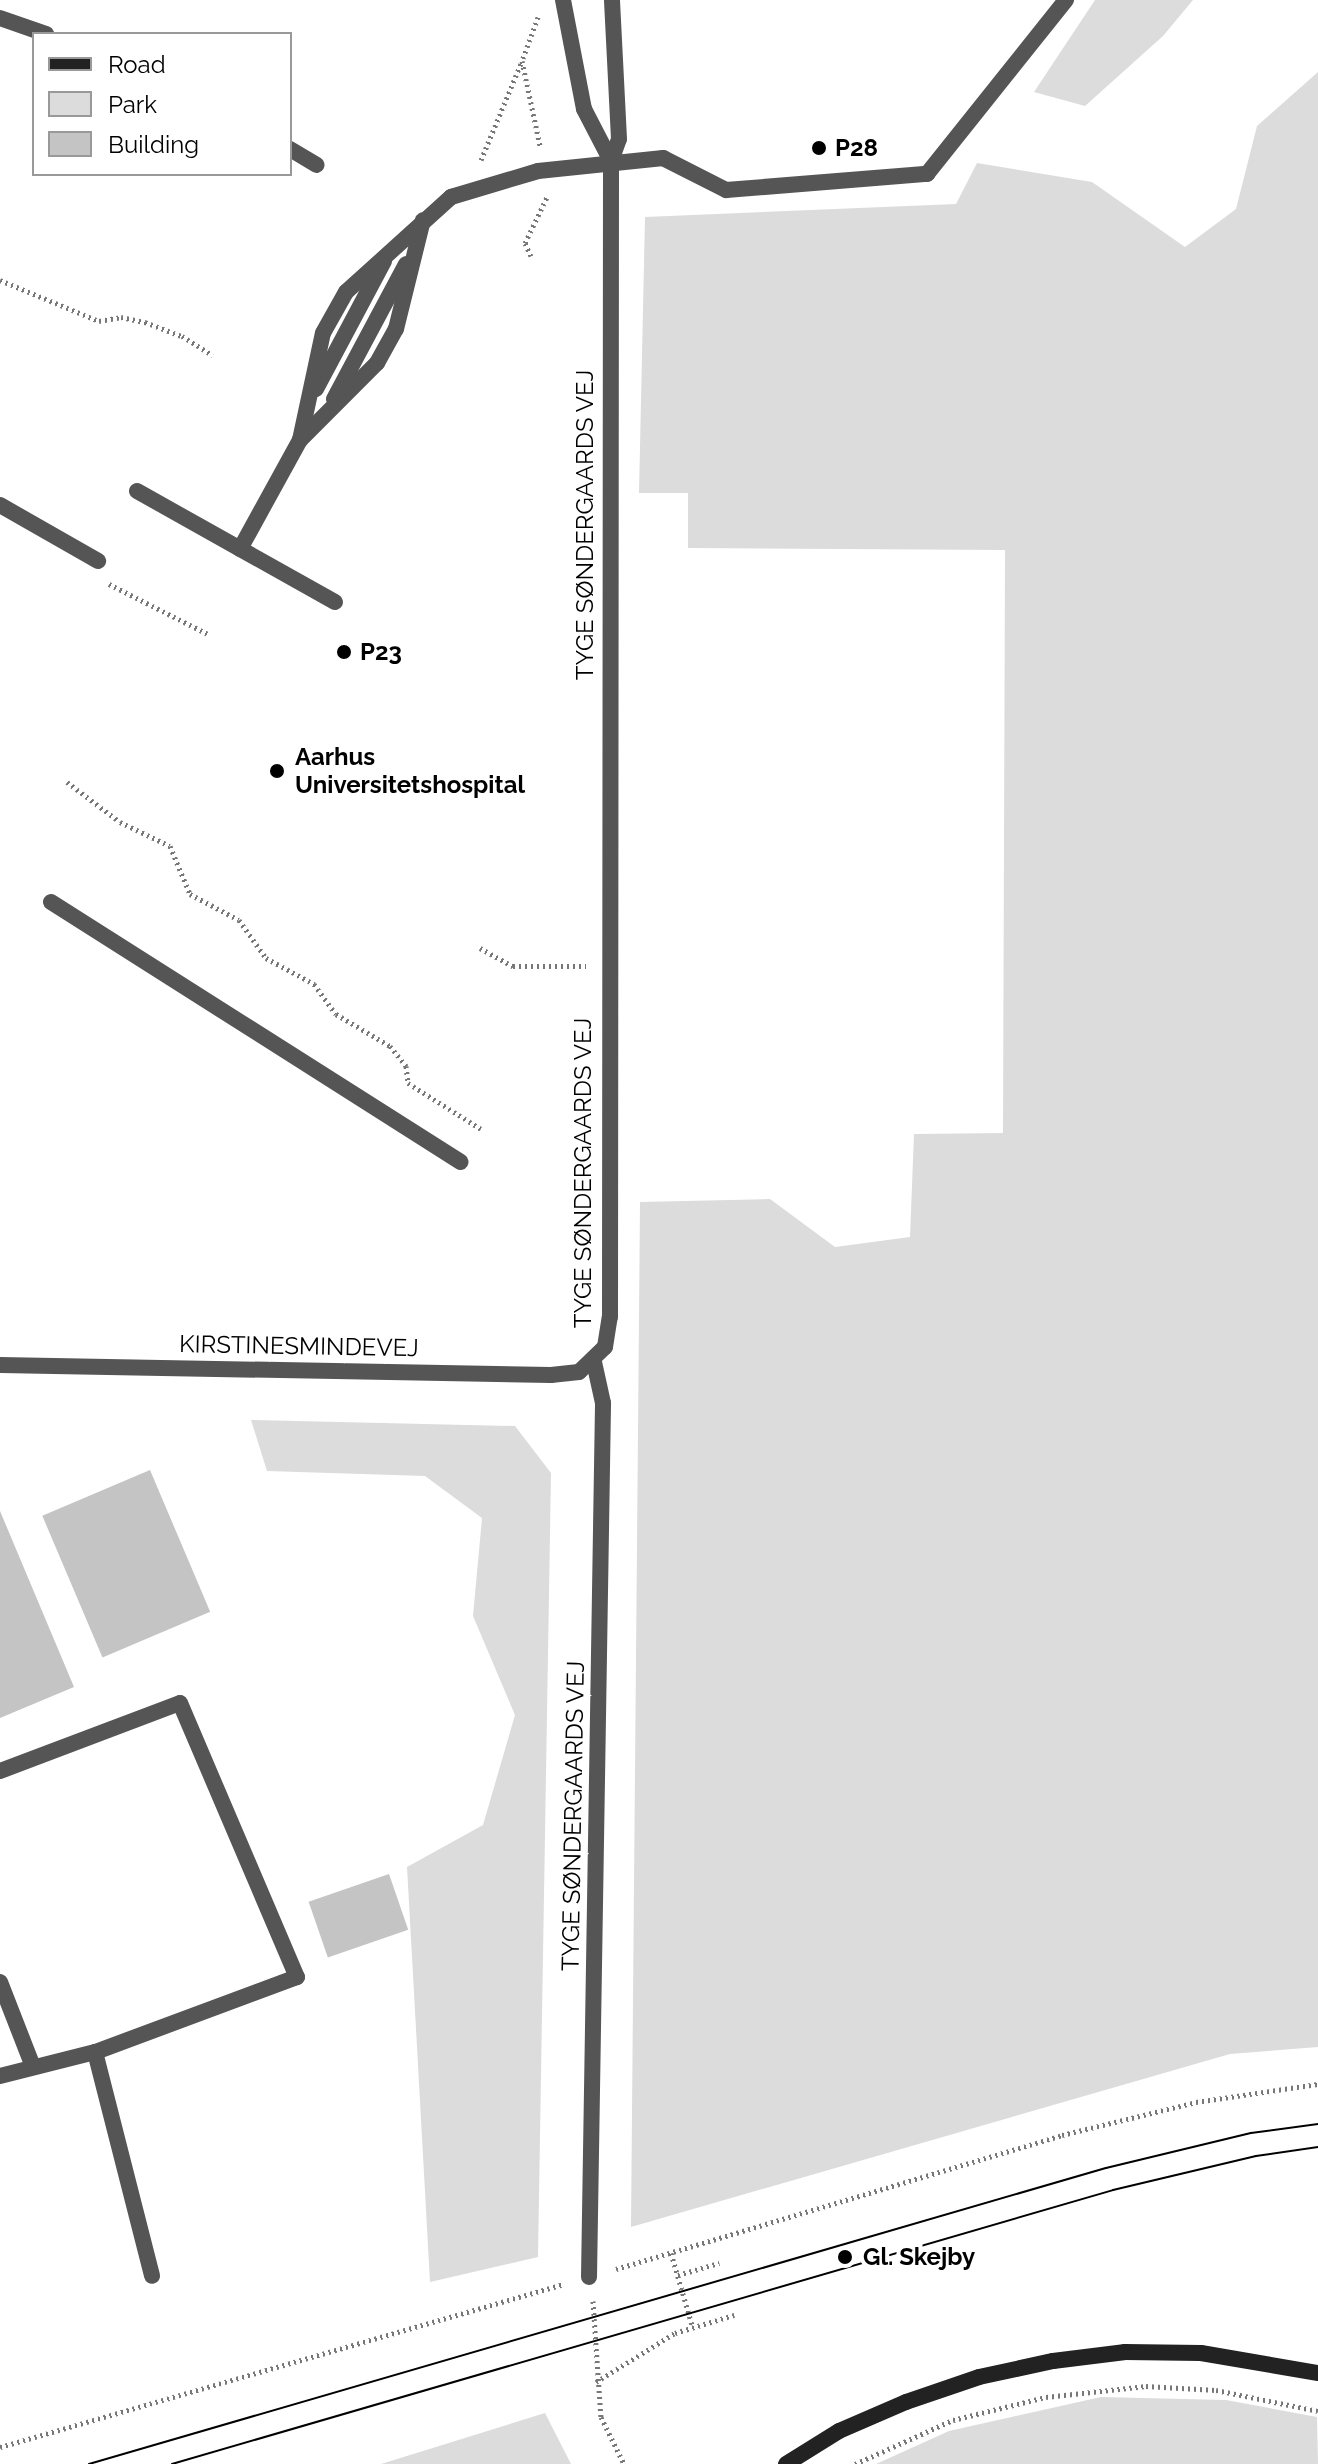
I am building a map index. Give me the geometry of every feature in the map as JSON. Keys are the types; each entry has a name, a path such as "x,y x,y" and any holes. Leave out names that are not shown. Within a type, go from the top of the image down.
{"street":[{"name":"TYGE SØNDERGAARDS VEJ","path":"563,0 584,109 611,161"},
{"name":"TYGE SØNDERGAARDS VEJ","path":"589,2277 603,1403 594,1362 605,1347 610,1317 611,161 619,139 612,0"},
{"path":"300,440 307,408 391,249 423,220 470,188 545,171 611,161 663,158 726,190 927,174 1066,0"},
{"path":"0,18 40,32"},
{"path":"292,150 317,165"},
{"path":"240,549 300,440 326,414 417,244 423,220"},
{"path":"137,491 335,602"},
{"path":"0,505 98,561"},
{"path":"51,902 461,1162"},
{"name":"KIRSTINESMINDEVEJ","path":"0,1365 551,1375 579,1372 594,1362"},
{"path":"0,1771 180,1703 297,1977 95,2052 32,2064 0,2076"},
{"path":"0,1982 32,2064"},
{"path":"95,2052 152,2276"},
{"path":"786,2464 839,2431 906,2402 979,2377 1053,2361 1125,2352 1201,2353 1318,2373"}],"path":[{"path":"470,188 539,13"},
{"path":"522,61 548,196 525,243 531,256"},
{"path":"0,280 99,321 121,317 145,322 182,336 212,355"},
{"path":"67,782 120,822 170,846 190,894 239,920 266,958 314,984 336,1014 390,1046 406,1066 408,1083 481,1129"},
{"path":"480,948 513,966 572,965"},
{"path":"0,2447 671,2253 1062,2135 1196,2102 1318,2084"},
{"path":"671,2253 693,2328"},
{"path":"678,2275 719,2263"},
{"path":"589,2277 601,2417 624,2464"},
{"path":"596,2382 675,2333 734,2315"},
{"path":"855,2464 953,2420 1046,2397 1103,2390 1146,2386 1216,2390 1318,2411"}],"green space":[{"path":"1095,0 1193,0 1163,36 1085,106 1034,92"},
{"path":"1318,72 1318,2047 1230,2054 631,2227 640,1202 770,1199 835,1247 910,1237 914,1134 1003,1133 1005,550 688,548 688,493 639,493 645,217 956,204 977,163 1092,182 1185,247 1236,209 1257,126"},
{"path":"251,1420 515,1426 551,1473 538,2257 430,2282 407,1867 483,1825 515,1715 473,1616 482,1518 425,1476 267,1471"},
{"path":"1101,2397 1226,2400 1317,2417 1318,2464 876,2464 949,2431"},
{"path":"545,2413 571,2464 381,2464"}],"building":[{"path":"150,1470 210,1612 102,1657 42,1516"},
{"path":"0,1511 74,1687 0,1718"},
{"path":"389,1874 408,1930 328,1957 309,1902"}],"tram line":[{"path":"89,2464 1106,2168 1251,2133 1318,2124"},
{"path":"172,2464 1113,2190 1256,2156 1318,2147"}],"place":[{"name":"P28","path":"819,148"},
{"name":"P23","path":"344,652"},
{"name":"Aarhus Universitetshospital","path":"277,771"},
{"name":"Gl. Skejby","path":"845,2257"}]}
